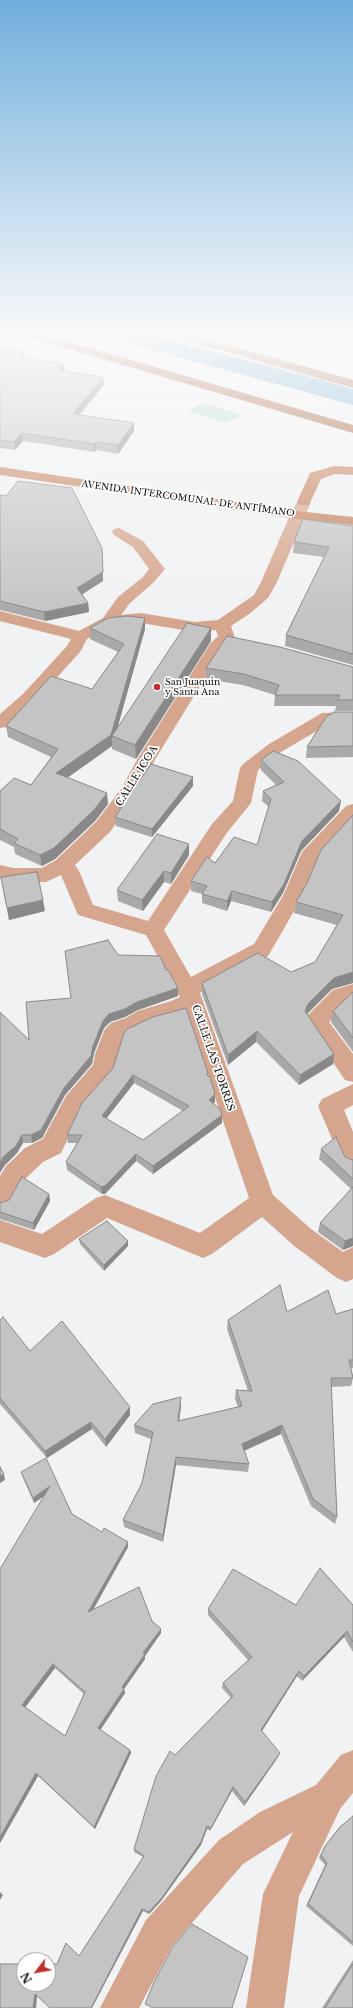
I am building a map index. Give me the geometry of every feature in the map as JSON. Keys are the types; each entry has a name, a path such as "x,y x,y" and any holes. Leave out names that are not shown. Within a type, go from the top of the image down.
{"main road":[{"name":"AVENIDA INTERCOMUNAL DE ANTÍMANO","path":"0,460 268,497"},
{"path":"302,505 315,476 334,470 353,471"},
{"name":"AVENIDA INTERCOMUNAL DE ANTÍMANO","path":"0,471 302,505 353,521"}],"street":[{"path":"0,723 29,698 74,648 81,636 109,621 141,618 230,634 244,611 260,598 269,582 302,505"},
{"path":"109,621 124,600 148,580 157,569 138,544 119,532"},
{"path":"0,616 81,636"},
{"name":"CALLE ICOA","path":"1,873 13,875 46,874 63,865 103,827 129,791 147,758 218,644 230,634"},
{"path":"63,865 70,873 85,910 153,930 219,829 242,803 249,768 275,748 328,717 353,717"},
{"path":"0,1199 15,1173 34,1155 52,1146 74,1103 104,1068 106,1054 113,1035 119,1029 133,1026 146,1017 178,1008 189,995 261,950 294,894 309,856 353,810"},
{"name":"CALLE LAS TORRES","path":"153,930 189,995 264,1202"},
{"path":"353,992 341,996 316,1021 340,1052 353,1073"},
{"path":"353,1094 330,1106 353,1160"},
{"path":"0,1231 45,1246 105,1206 203,1246 264,1202 302,1237 346,1270 353,1259"},
{"path":"265,2008 281,1894 328,1797 353,1767"},
{"path":"119,2008 159,1932 231,1852 272,1824 328,1797"}],"building":[{"path":"0,429 130,429 118,445 96,442 94,444 22,433 14,442 0,440"},
{"path":"18,481 72,488 102,548 103,572 77,588 88,603 44,612 0,601 0,495 6,496"},
{"path":"303,519 353,526 353,654 286,635 329,547 294,542"},
{"path":"127,616 145,618 111,735 56,773 107,793 94,810 54,848 40,855 14,843 18,839 0,829 0,791 14,778 31,785 58,749 6,726 51,676 92,689 124,644 90,628 108,618"},
{"path":"187,623 211,628 135,745 112,736"},
{"path":"227,636 280,647 353,667 353,700 337,700 340,695 275,695 279,685 244,674 206,668"},
{"path":"334,712 353,712 353,746 307,747 326,717"},
{"path":"273,751 298,761 341,801 302,841 284,884 272,902 232,891 227,901 202,894 207,886 191,881 207,857 215,863 234,837 257,845 271,799 263,791 284,782 261,760"},
{"path":"151,764 193,777 152,829 115,817"},
{"path":"353,815 353,972 334,978 308,1004 305,1011 334,1054 300,1075 257,1031 228,1055 202,983 258,953 291,972 315,962 343,915 296,902 307,883 321,850"},
{"path":"157,834 189,844 171,873 164,871 142,900 117,890"},
{"path":"37,872 43,900 7,908 1,877"},
{"path":"108,940 118,955 160,956 166,970 168,970 178,988 137,1002 125,1009 109,1014 103,1021 93,1046 91,1056 64,1088 41,1130 31,1135 22,1135 16,1146 3,1157 0,1163 0,1012 29,1040 26,1002 71,998 65,951"},
{"path":"353,992 353,1038 333,1011"},
{"path":"186,1008 208,1073 207,1075 210,1077 215,1094 209,1100 220,1109 222,1115 153,1166 136,1154 105,1186 101,1187 66,1162 82,1135 67,1135 82,1103 113,1068 124,1033 127,1029 153,1017","holes":["133,1075 189,1106 143,1140 102,1116"]},
{"path":"336,1137 345,1157 353,1160 353,1179 321,1149"},
{"path":"22,1177 49,1194 33,1223 0,1212 0,1203 9,1200"},
{"path":"353,1187 353,1238 345,1241 320,1223"},
{"path":"107,1221 128,1241 104,1265 79,1239"},
{"path":"280,1285 287,1312 328,1290 336,1314 353,1309 353,1360 349,1360 353,1378 331,1378 337,1517 313,1499 282,1425 242,1444 249,1464 176,1457 163,1535 123,1520 142,1483 153,1432 134,1425 153,1404 181,1397 178,1421 242,1406 236,1390 252,1391 228,1320"},
{"path":"3,1317 30,1351 62,1321 130,1407 105,1439 91,1422 45,1451 0,1398 0,1320"},
{"path":"46,1458 72,1514 102,1532 104,1528 128,1542 88,1612 139,1587 152,1621 161,1629 143,1653 145,1654 122,1687 124,1689 98,1728 130,1750 94,1827 36,1773 0,1837 0,1569 50,1486 33,1498 21,1472","holes":["53,1664 85,1692 65,1736 22,1705"]},
{"path":"0,1467 4,1474 0,1476"},
{"path":"320,1568 353,1605 353,1642 347,1631 304,1676 299,1671 261,1730 280,1753 245,1802 233,1787 211,1828 207,1826 201,1842 161,1899 149,1912 142,1909 91,2008 50,2008 35,1994 33,2008 0,2008 0,1964 16,1964 16,1992 56,1992 56,1964 66,1943 79,1956 144,1856 134,1849 156,1776 170,1751 175,1755 233,1696 223,1683 252,1657 208,1609 233,1569 296,1605"},
{"path":"353,1816 353,1942 308,1904 327,1863 321,1855 326,1845 340,1827"},
{"path":"192,1924 248,1957 232,2008 153,2008 145,2004 154,1982 173,1946"},
{"path":"353,1964 353,2008 325,2008"}],"place":[{"name":"San Juaquin y Santa Ana","path":"157,687"}]}
